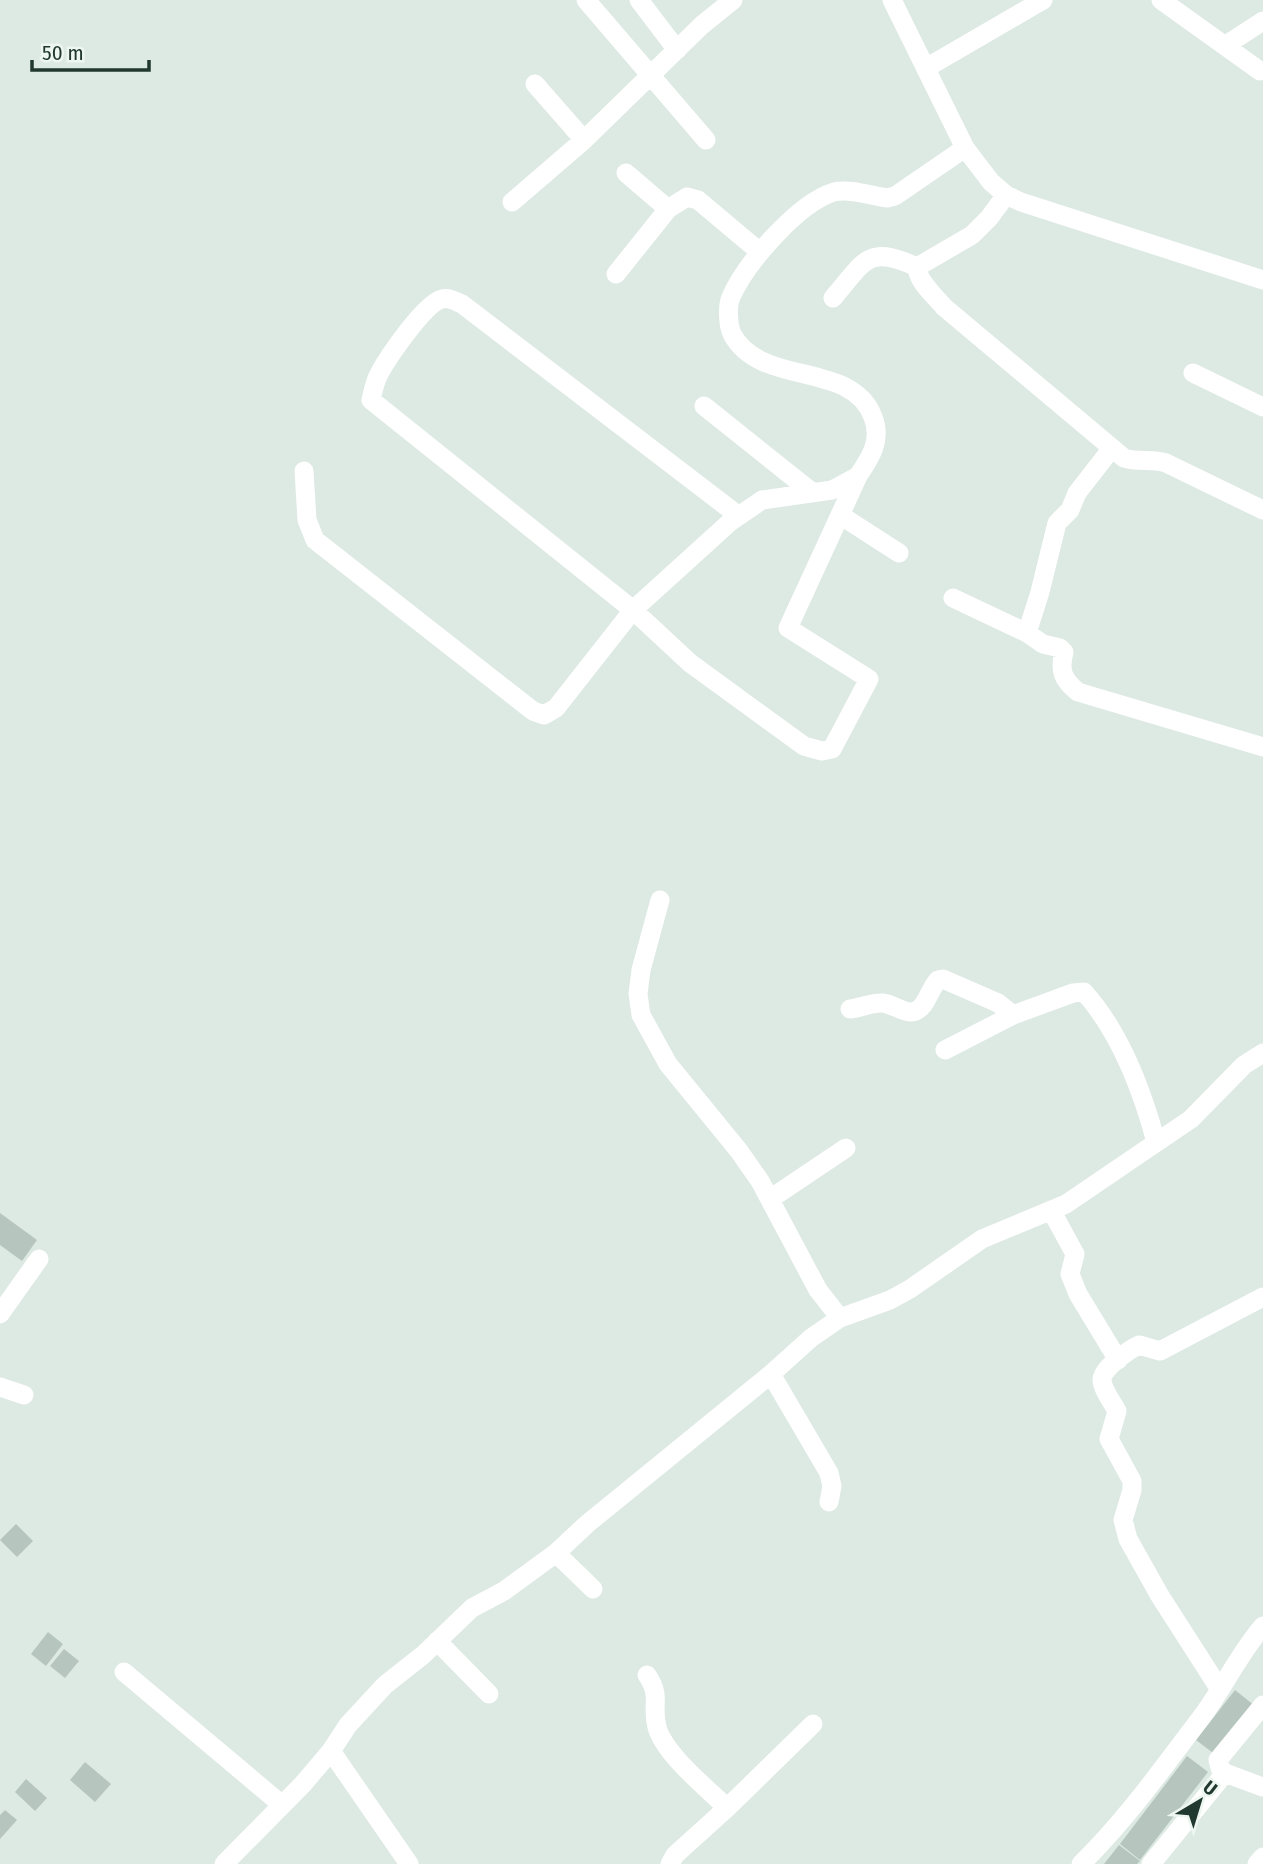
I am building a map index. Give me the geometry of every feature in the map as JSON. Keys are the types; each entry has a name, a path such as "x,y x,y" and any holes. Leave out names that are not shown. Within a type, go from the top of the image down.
{"street":[{"path":"586,0 706,140"},
{"path":"639,0 677,50"},
{"path":"512,202 584,140 702,25 733,0"},
{"path":"892,0 965,148 977,167 1006,195 1079,222 1263,280"},
{"path":"923,62 1014,6 1042,0"},
{"path":"1165,1 1260,71"},
{"path":"1226,44 1263,21"},
{"path":"535,84 584,140"},
{"path":"739,516 462,304 444,298 434,302 399,342 378,375 370,400 633,610 690,663 804,747 822,751 832,749 869,679 789,628 858,476 872,456 877,440 876,424 871,410 850,389 762,362 746,352 731,332 730,298 760,252 796,215 823,197 837,191 887,198 895,196 965,148"},
{"path":"626,173 668,209"},
{"path":"917,267 972,235 1006,195"},
{"path":"616,274 668,209 687,197 698,200 760,252"},
{"path":"833,298 870,257 895,257 917,267"},
{"path":"917,267 918,275 944,307 1112,448 1132,461 1152,460 1166,463 1263,510"},
{"path":"1193,373 1263,407"},
{"path":"704,406 814,493"},
{"path":"1027,633 1058,523 1070,510 1077,493 1112,448"},
{"path":"304,471 307,520 316,540 533,711 544,715 556,708 633,610 739,516 762,500 832,490 858,476"},
{"path":"840,515 899,553"},
{"path":"953,598 1027,633 1043,645 1060,648 1064,652 1061,674 1065,682 1078,692 1263,747"},
{"path":"660,900 641,970 638,994 640,1016 668,1064 739,1151 770,1199 818,1290 841,1318"},
{"path":"850,1009 885,1003 900,1011 913,1012 922,1006 938,980 943,979 998,1003 1013,1015"},
{"path":"945,1050 1013,1015 1073,993 1084,992 1107,1024 1133,1073 1147,1106 1156,1142"},
{"path":"223,1864 303,1784 331,1751 348,1725 385,1685 472,1608 504,1591 555,1553 586,1524 771,1374 811,1338 841,1318 890,1300 910,1289 982,1239 1066,1204 1191,1119 1244,1065 1263,1053"},
{"path":"770,1199 846,1148"},
{"path":"1051,1210 1075,1254 1070,1274 1078,1294 1118,1360"},
{"path":"0,1314 39,1259"},
{"path":"1219,1688 1160,1597 1125,1529 1123,1520 1132,1481 1109,1439 1117,1411 1102,1383 1105,1371 1139,1345 1160,1351 1263,1297"},
{"path":"771,1374 829,1473 832,1486 829,1502"},
{"path":"0,1387 24,1395"},
{"path":"555,1553 593,1589"},
{"path":"1081,1864 1150,1786 1201,1718 1248,1643 1263,1626"},
{"path":"437,1641 489,1694"},
{"path":"124,1672 281,1804"},
{"path":"646,1675 655,1689 656,1726 664,1741 673,1754 727,1808"},
{"path":"1263,1705 1218,1760 1225,1773 1263,1787"},
{"path":"670,1864 675,1855 813,1724"},
{"path":"331,1751 409,1864"},
{"path":"1151,1864 1225,1773"},
{"path":"1257,1864 1263,1857"}],"building":[{"path":"0,1213 37,1240 22,1261 0,1245"},
{"path":"16,1524 33,1541 17,1557 0,1540"},
{"path":"48,1632 63,1644 46,1666 31,1654"},
{"path":"64,1649 79,1661 65,1678 50,1666"},
{"path":"1235,1690 1255,1706 1217,1756 1196,1740"},
{"path":"1187,1756 1208,1772 1140,1860 1120,1844"},
{"path":"85,1762 111,1784 95,1802 70,1780"},
{"path":"26,1779 47,1798 35,1811 15,1792"},
{"path":"5,1810 17,1820 0,1839 0,1815"},
{"path":"1119,1845 1140,1861 1137,1864 1104,1864"}]}
